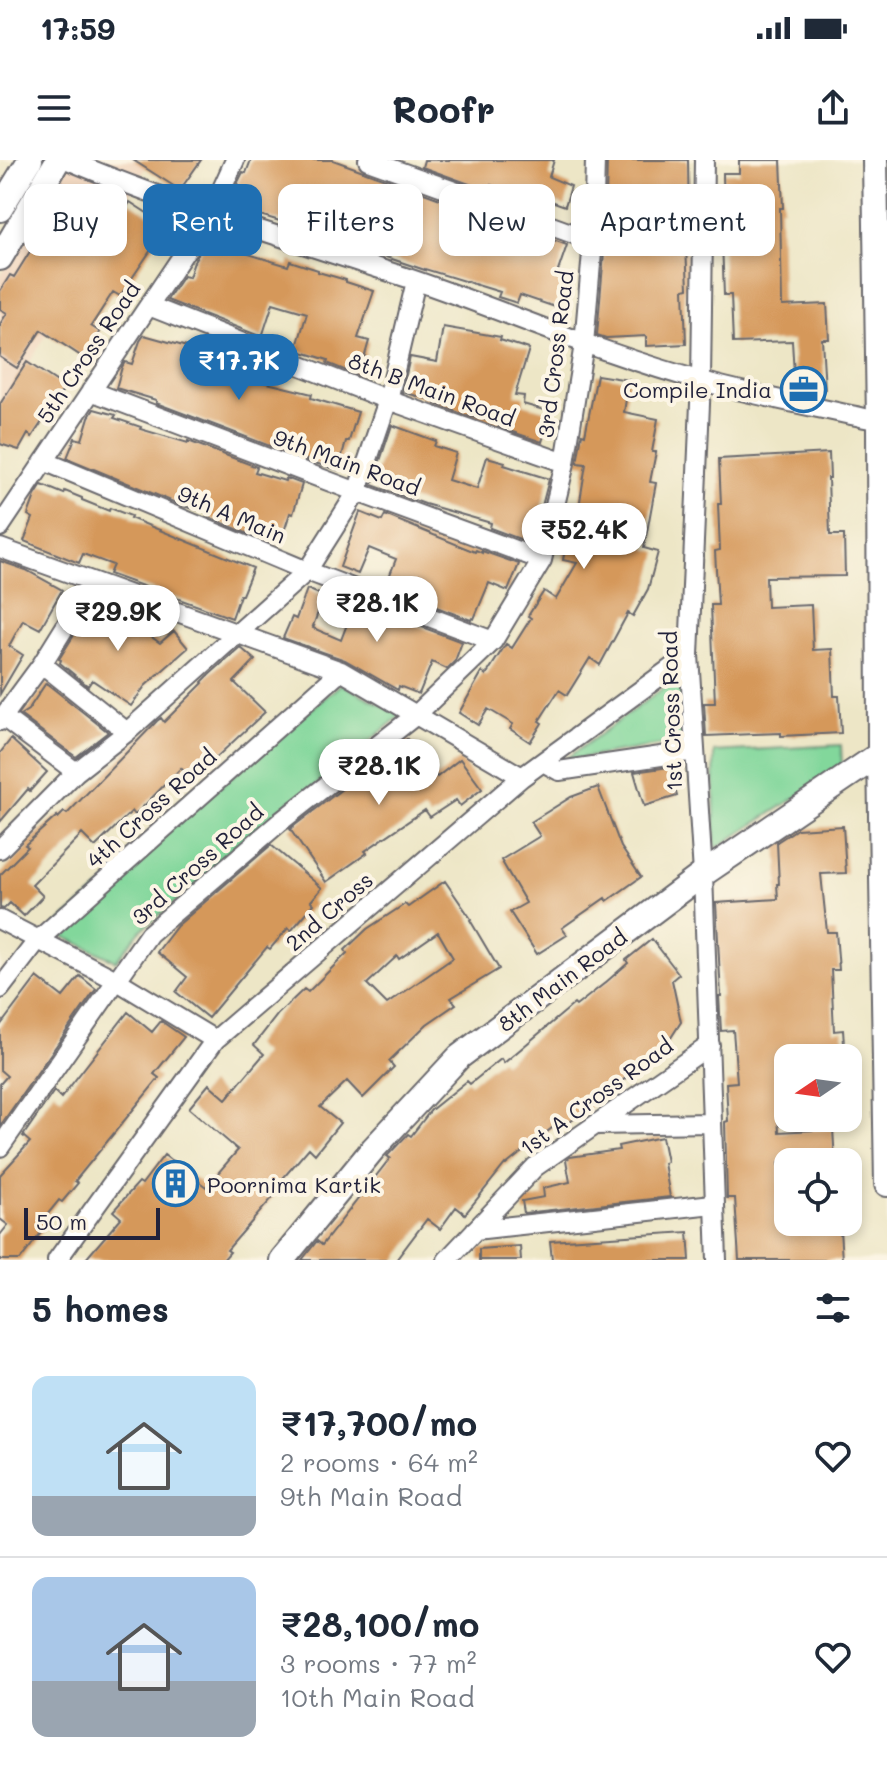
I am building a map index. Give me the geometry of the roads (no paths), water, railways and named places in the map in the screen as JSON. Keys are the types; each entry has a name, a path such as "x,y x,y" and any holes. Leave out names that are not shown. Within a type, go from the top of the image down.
{"street":[{"path":"0,209 30,160"},
{"path":"0,258 58,160"},
{"path":"68,160 143,188"},
{"name":"5th Cross Road","path":"224,184 235,160"},
{"path":"368,160 571,233"},
{"name":"3rd Cross Road","path":"594,184 595,160"},
{"name":"1st Cross Road","path":"704,160 701,381 689,655 703,874 717,1260"},
{"path":"875,160 887,1184"},
{"path":"262,230 416,281 584,344 701,381 879,421"},
{"name":"5th Cross Road","path":"0,527 182,256"},
{"name":"3rd Cross Road","path":"0,1147 149,934 280,822 416,715 493,641 542,560 565,463 584,344 592,256"},
{"path":"0,849 76,772 127,732 307,571 357,492 388,400 416,281"},
{"name":"8th B Main Road","path":"149,306 388,400 565,463"},
{"name":"9th Main Road","path":"91,391 542,560"},
{"name":"9th A Main","path":"44,461 307,571 493,641"},
{"path":"0,548 341,671 522,777"},
{"path":"76,772 1,719 42,664 93,582"},
{"name":"2nd Cross","path":"57,1260 215,1040 522,777 689,655"},
{"path":"42,664 127,732"},
{"name":"4th Cross Road","path":"0,989 37,941 341,671"},
{"path":"543,762 559,771 695,751"},
{"name":"8th Main Road","path":"282,1260 373,1149 459,1057 703,874 883,754"},
{"path":"0,920 116,980 215,1040"},
{"name":"1st A Cross Road","path":"447,1260 535,1167 710,1045"},
{"path":"595,1125 711,1123"},
{"path":"475,1230 713,1204"}],"place":[{"name":"Compile India","path":"803,389"},
{"name":"Poornima Kartik","path":"176,1184"}]}
